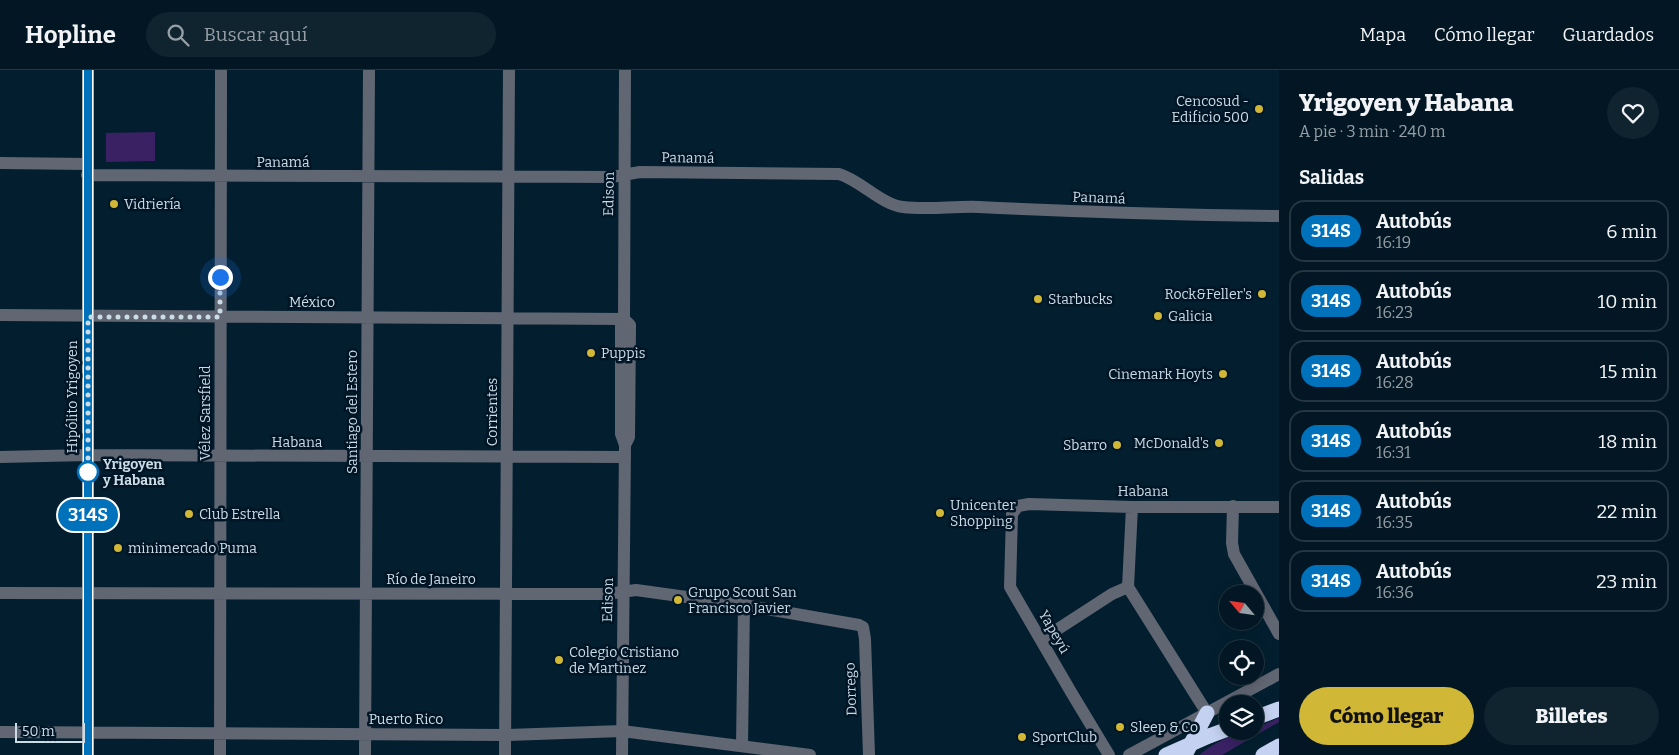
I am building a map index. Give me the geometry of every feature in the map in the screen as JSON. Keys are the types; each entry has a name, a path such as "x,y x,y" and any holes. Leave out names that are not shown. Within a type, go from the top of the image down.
{"highway":[{"path":"1264,715 1279,709"},
{"path":"1185,755 1208,713"},
{"path":"1166,755 1219,732"},
{"path":"1262,755 1279,746"}],"street":[{"name":"Hipólito Yrigoyen","path":"88,70 88,755"},
{"name":"Santiago del Estero","path":"365,755 369,70"},
{"name":"Corrientes","path":"505,755 508,70"},
{"name":"Edison","path":"622,755 625,451 630,437 630,325 624,319 625,70"},
{"name":"Vélez Sarsfield","path":"220,755 221,71"},
{"name":"Panamá","path":"0,163 220,177 611,177 640,172 839,174 849,177 863,187 901,207 976,207 1092,213 1279,216"},
{"name":"México","path":"0,316 624,319"},
{"name":"Habana","path":"0,457 88,455 506,458 625,451"},
{"name":"Habana","path":"1012,514 1018,506 1029,504 1132,507 1279,507"},
{"path":"1233,506 1232,543 1234,554 1279,634"},
{"path":"1132,507 1128,587 1208,713"},
{"name":"Yapeyú","path":"1012,514 1010,587 1109,755"},
{"path":"1041,640 1112,594 1128,587"},
{"name":"Río de Janeiro","path":"0,592 88,594 607,594 636,590 744,605 859,625"},
{"path":"742,745 744,605"},
{"name":"Dorrego","path":"859,625 863,627 865,639 869,755"},
{"path":"1129,755 1279,674"},
{"name":"Puerto Rico","path":"0,732 505,735 622,731 810,755"}],"shaded area":[{"path":"155,132 155,161 106,162 106,133"},
{"path":"1279,718 1279,722 1264,731 1264,724"},
{"path":"1222,740 1248,740 1222,755 1199,755"}],"bus line":[{"name":"314S","path":"88,70 88,755"}],"place":[{"name":"Cencosud - Edificio 500","path":"1259,109"},
{"name":"Vidriería","path":"114,204"},
{"name":"Rock&Feller's","path":"1262,294"},
{"name":"Starbucks","path":"1038,299"},
{"name":"Galicia","path":"1158,316"},
{"name":"Puppis","path":"591,353"},
{"name":"Cinemark Hoyts","path":"1223,374"},
{"name":"McDonald's","path":"1219,443"},
{"name":"Sbarro","path":"1117,445"},
{"name":"Yrigoyen y Habana","path":"88,472"},
{"name":"Unicenter Shopping","path":"940,513"},
{"name":"Club Estrella","path":"189,514"},
{"name":"minimercado Puma","path":"118,548"},
{"name":"Grupo Scout San Francisco Javier","path":"678,600"},
{"name":"Colegio Cristiano de Martinez","path":"559,660"},
{"name":"Sleep & Co","path":"1120,727"},
{"name":"SportClub","path":"1022,737"}],"route":[{"path":"88,472 88,474 88,317 220,317 220,277"}]}
